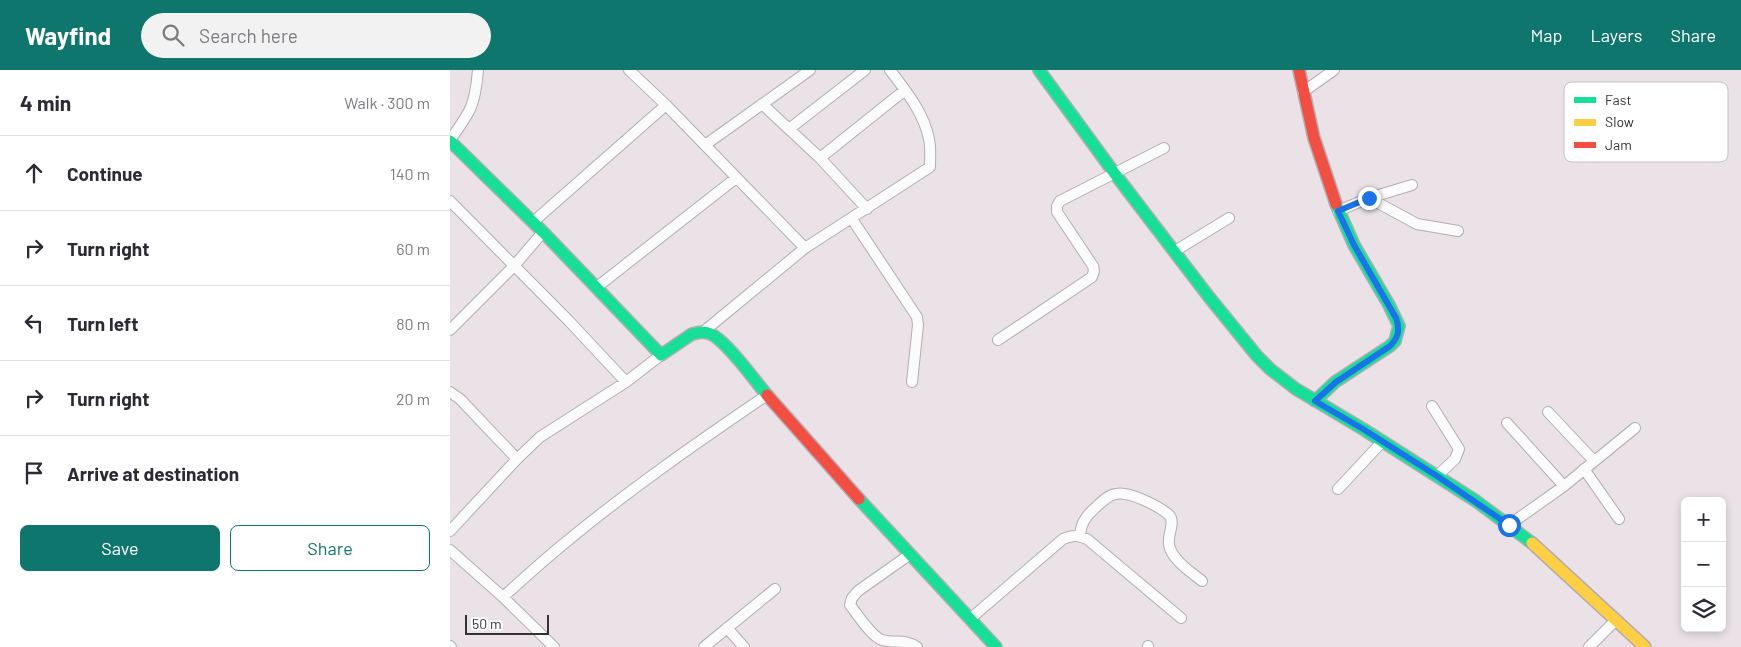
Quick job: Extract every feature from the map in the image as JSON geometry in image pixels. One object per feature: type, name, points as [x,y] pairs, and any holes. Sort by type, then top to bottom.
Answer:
[{"type":"street","points":[[478,70],[476,96],[470,113],[450,140],[543,232],[661,356]]},
{"type":"street","points":[[629,70],[666,105],[805,248]]},
{"type":"street","points":[[705,145],[810,70]]},
{"type":"street","points":[[789,129],[865,70]]},
{"type":"street","points":[[450,531],[517,459],[553,428],[626,382],[690,335],[703,332],[805,248],[930,167],[929,139],[925,123],[890,70]]},
{"type":"street","points":[[1039,70],[1115,174],[1257,356],[1284,380],[1315,401],[1437,476],[1532,542],[1645,647]]},
{"type":"street","points":[[1299,70],[1313,137],[1338,211],[1354,245],[1399,326],[1395,341],[1390,346],[1336,382],[1315,401]]},
{"type":"street","points":[[1303,92],[1334,70]]},
{"type":"street","points":[[820,158],[905,90]]},
{"type":"street","points":[[762,104],[820,158],[867,209]]},
{"type":"street","points":[[533,222],[666,105]]},
{"type":"street","points":[[998,340],[1092,277],[1093,266],[1057,212],[1057,206],[1060,201],[1164,148]]},
{"type":"street","points":[[596,287],[736,178]]},
{"type":"street","points":[[1338,211],[1369,198],[1412,186]]},
{"type":"street","points":[[1369,198],[1417,224],[1458,231]]},
{"type":"street","points":[[450,200],[626,382]]},
{"type":"street","points":[[1174,251],[1229,218]]},
{"type":"street","points":[[852,219],[917,317],[918,325],[912,382]]},
{"type":"street","points":[[450,330],[514,266],[543,232]]},
{"type":"street","points":[[703,332],[714,335],[721,341],[766,395],[909,554],[996,647]]},
{"type":"street","points":[[450,392],[517,459]]},
{"type":"street","points":[[503,597],[611,506],[682,452],[766,395]]},
{"type":"street","points":[[1432,406],[1459,449],[1455,459],[1437,476]]},
{"type":"street","points":[[1548,412],[1594,461]]},
{"type":"street","points":[[1507,423],[1564,486]]},
{"type":"street","points":[[1509,525],[1564,486],[1635,428]]},
{"type":"street","points":[[1338,489],[1382,442]]},
{"type":"street","points":[[1584,469],[1619,519]]},
{"type":"street","points":[[1080,535],[1085,518],[1109,496],[1117,493],[1128,494],[1141,499],[1171,518],[1172,522],[1168,539],[1170,548],[1180,562],[1202,581]]},
{"type":"street","points":[[970,619],[1063,540],[1080,535],[1181,618]]},
{"type":"street","points":[[450,550],[503,597],[554,647]]},
{"type":"street","points":[[909,554],[858,591],[852,598],[850,605],[875,636],[882,640],[906,641],[917,647]]},
{"type":"street","points":[[704,647],[775,589]]},
{"type":"street","points":[[1590,647],[1616,620]]},
{"type":"street","points":[[727,628],[744,647]]},
{"type":"traffic: fast","points":[[1039,70],[1115,174],[1209,297],[1257,356],[1270,369],[1296,389],[1476,501],[1532,543]]},
{"type":"traffic: fast","points":[[450,141],[543,232],[661,355],[692,334],[708,333],[715,336],[731,351],[767,395]]},
{"type":"traffic: fast","points":[[1315,401],[1335,382],[1390,346],[1395,341],[1399,326],[1354,245],[1336,204]]},
{"type":"traffic: fast","points":[[859,499],[996,647]]},
{"type":"traffic: slow","points":[[1532,543],[1645,647]]},
{"type":"traffic: jam","points":[[1299,70],[1314,138],[1336,204]]},
{"type":"traffic: jam","points":[[767,395],[859,499]]},
{"type":"route","points":[[1369,198],[1338,211],[1354,245],[1396,318],[1399,326],[1398,334],[1390,346],[1336,382],[1315,401],[1437,476],[1509,525]]}]
